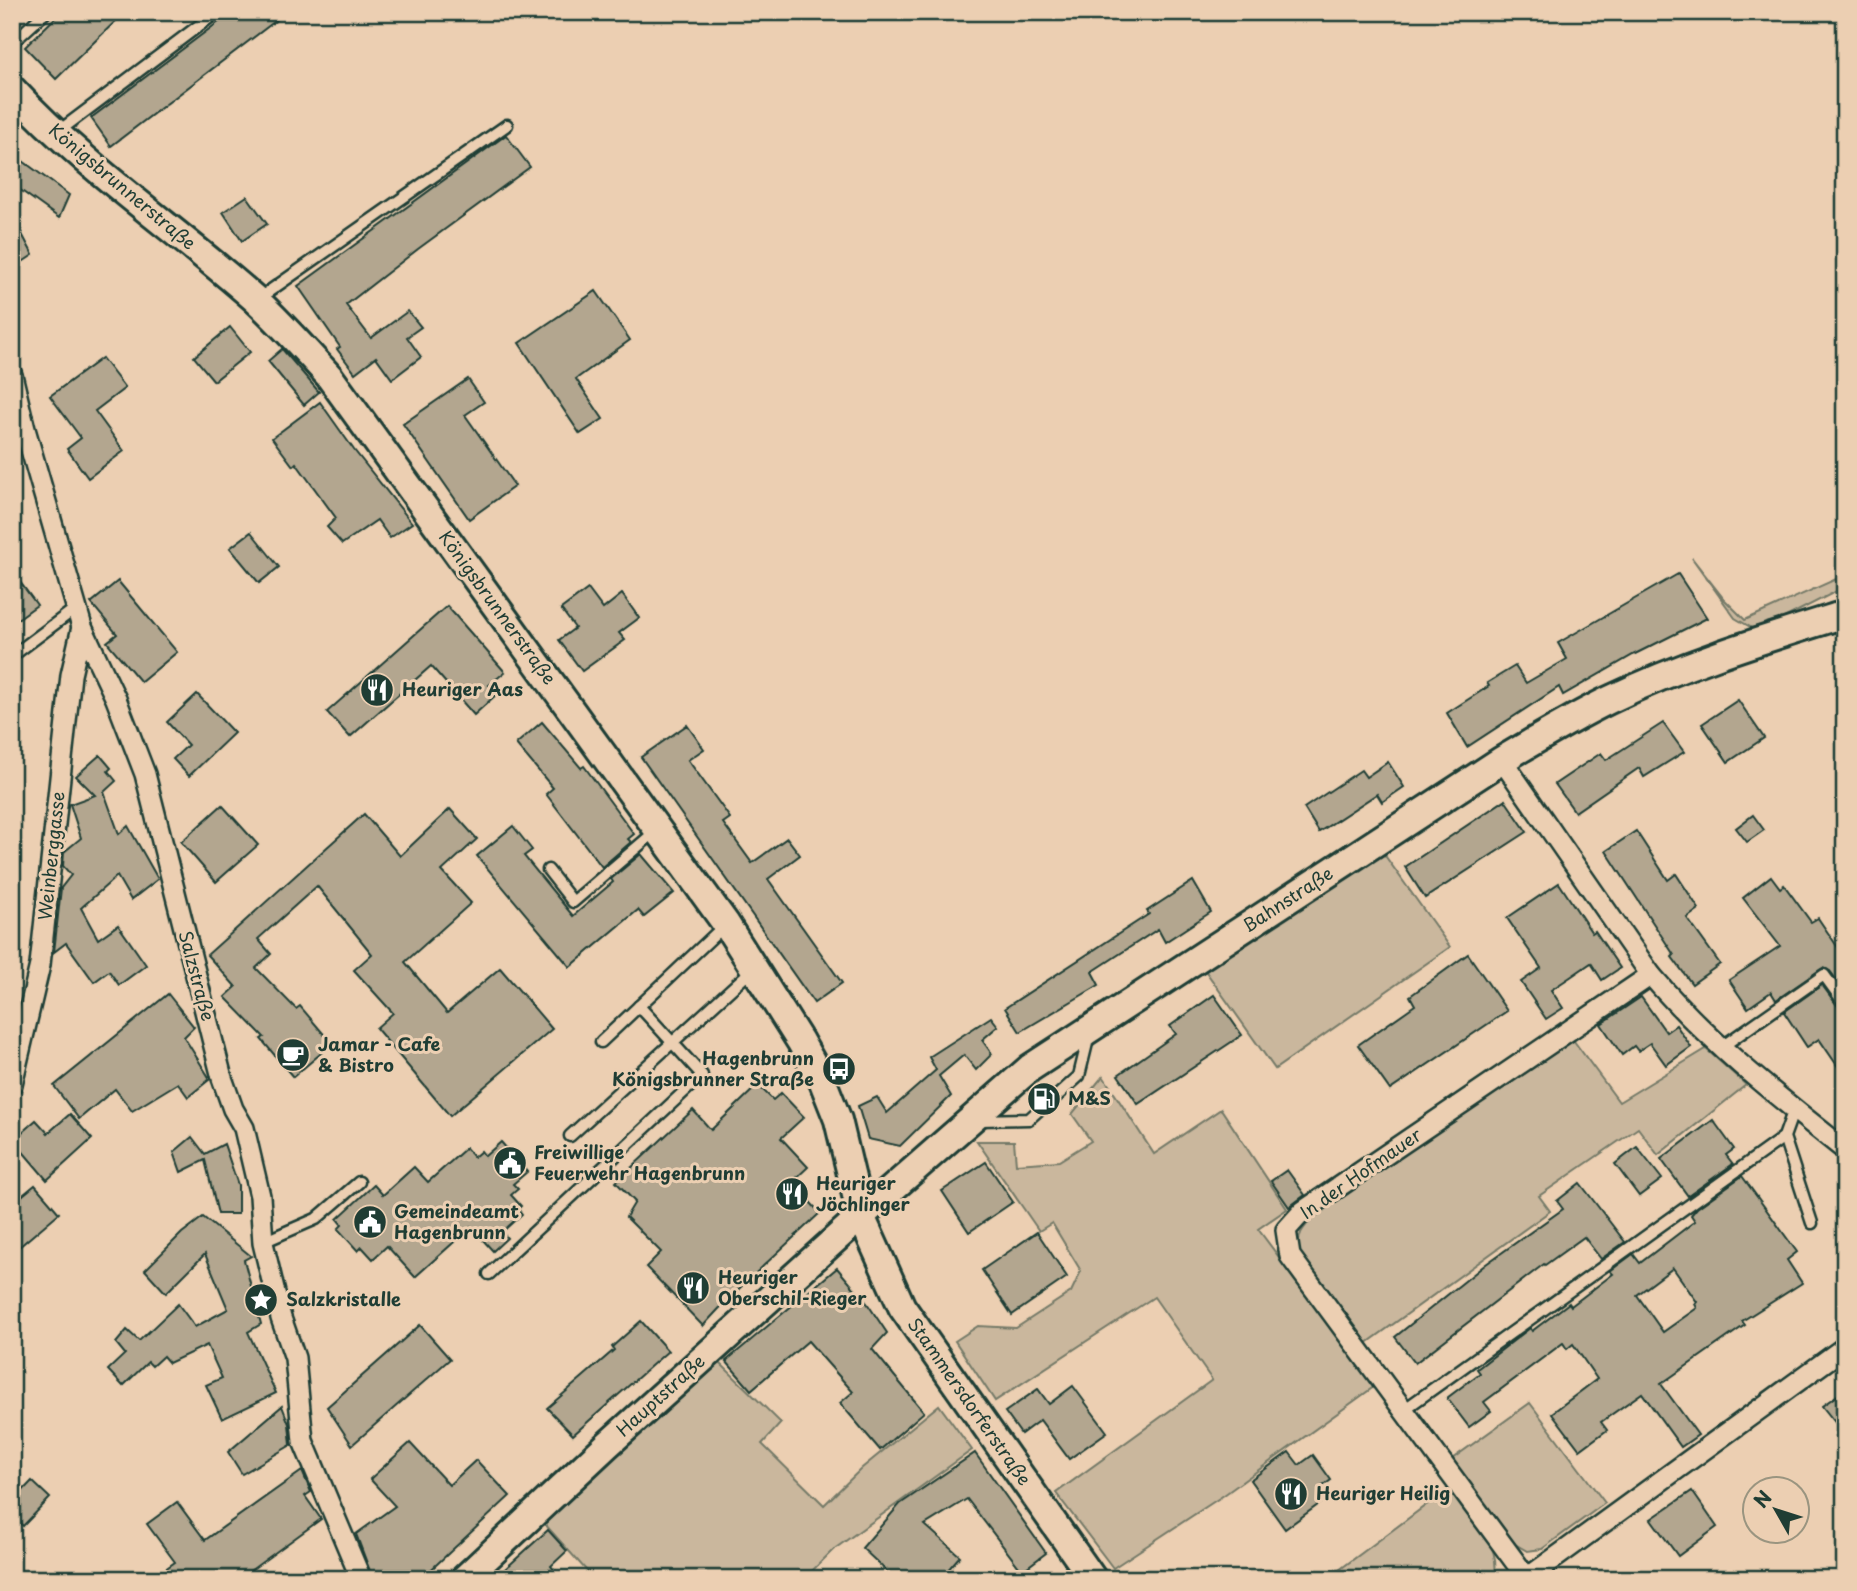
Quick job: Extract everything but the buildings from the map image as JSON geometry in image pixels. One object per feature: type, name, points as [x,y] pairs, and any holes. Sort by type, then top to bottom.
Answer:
[{"type":"street","name":"Königsbrunnerstraße","points":[[16,100],[118,188],[256,300],[329,376],[726,924],[754,968],[800,1041],[822,1082],[838,1120],[861,1216]]},
{"type":"street","name":"Salzstraße","points":[[12,375],[79,618],[116,699],[145,774],[222,1079],[233,1109],[244,1128],[260,1196],[262,1243],[281,1318],[295,1358],[303,1441],[361,1579]]},
{"type":"street","name":"Bahnstraße","points":[[1752,643],[1845,595]]},
{"type":"street","name":"Bahnstraße","points":[[861,1216],[1030,1068],[1502,760],[1610,700],[1696,663],[1845,614]]},
{"type":"street","name":"Weinberggasse","points":[[12,1084],[40,965],[79,618]]},
{"type":"street","points":[[1502,760],[1651,975],[1679,1008],[1845,1150]]},
{"type":"street","name":"In der Hofmauer","points":[[1651,975],[1303,1211],[1286,1230],[1290,1256],[1527,1578],[1845,1347]]},
{"type":"street","name":"Hauptstraße","points":[[464,1579],[606,1446],[861,1216]]},
{"type":"street","name":"Stammersdorferstraße","points":[[861,1216],[902,1307],[1093,1579]]},
{"type":"lane","points":[[12,43],[46,12]]},
{"type":"lane","points":[[56,133],[217,12]]},
{"type":"lane","points":[[256,300],[507,125]]},
{"type":"lane","points":[[12,656],[79,618]]},
{"type":"lane","points":[[548,870],[573,902],[658,830]]},
{"type":"lane","points":[[601,1042],[726,924]]},
{"type":"lane","points":[[570,1136],[754,968]]},
{"type":"lane","points":[[1723,1046],[1824,975],[1845,1004]]},
{"type":"lane","points":[[489,1274],[702,1075],[639,1006]]},
{"type":"lane","points":[[1056,1096],[1079,1076],[1090,1029]]},
{"type":"lane","points":[[1405,1409],[1784,1137],[1794,1109]]},
{"type":"lane","points":[[971,1120],[1029,1119],[1039,1110]]},
{"type":"lane","points":[[1784,1137],[1812,1223]]},
{"type":"lane","points":[[262,1243],[316,1219],[359,1182]]},
{"type":"shaded area","points":[[1692,558],[1724,599],[1745,620],[1845,575],[1845,587],[1784,618],[1752,628],[1735,618]]},
{"type":"shaded area","points":[[1381,850],[1450,947],[1275,1069],[1202,966]]},
{"type":"shaded area","points":[[1571,1037],[1619,1102],[1706,1049],[1746,1085],[1658,1155],[1638,1128],[1539,1196],[1550,1211],[1367,1343],[1299,1251],[1303,1229],[1313,1218]]},
{"type":"shaded area","points":[[1103,1076],[1154,1154],[1221,1109],[1287,1209],[1258,1229],[1375,1386],[1224,1495],[1113,1568],[1056,1493],[1212,1380],[1154,1297],[995,1401],[955,1341],[978,1326],[1016,1328],[1071,1292],[1081,1271],[1052,1223],[1039,1231],[977,1141],[1014,1141],[1016,1164],[1059,1161],[1091,1141],[1072,1114]]},
{"type":"shaded area","points":[[719,1362],[781,1423],[762,1444],[824,1505],[862,1468],[939,1405],[972,1450],[833,1550],[804,1579],[594,1579],[543,1522]]},
{"type":"shaded area","points":[[1530,1403],[1605,1503],[1542,1549],[1527,1551],[1515,1544],[1452,1459]]},
{"type":"shaded area","points":[[1449,1488],[1489,1541],[1496,1566],[1494,1579],[1327,1579]]},
{"type":"place","name":"Heuriger Aas","points":[[377,690]]},
{"type":"place","name":"Jamar - Cafe & Bistro","points":[[293,1055]]},
{"type":"place","name":"Hagenbrunn Königsbrunner Straße","points":[[839,1069]]},
{"type":"place","name":"M&S","points":[[1044,1099]]},
{"type":"place","name":"Freiwillige Feuerwehr Hagenbrunn","points":[[510,1163]]},
{"type":"place","name":"Heuriger Jöchlinger","points":[[792,1194]]},
{"type":"place","name":"Gemeindeamt Hagenbrunn","points":[[370,1222]]},
{"type":"place","name":"Heuriger Oberschil-Rieger","points":[[693,1288]]},
{"type":"place","name":"Salzkristalle","points":[[261,1300]]},
{"type":"place","name":"Heuriger Heilig","points":[[1291,1494]]}]
